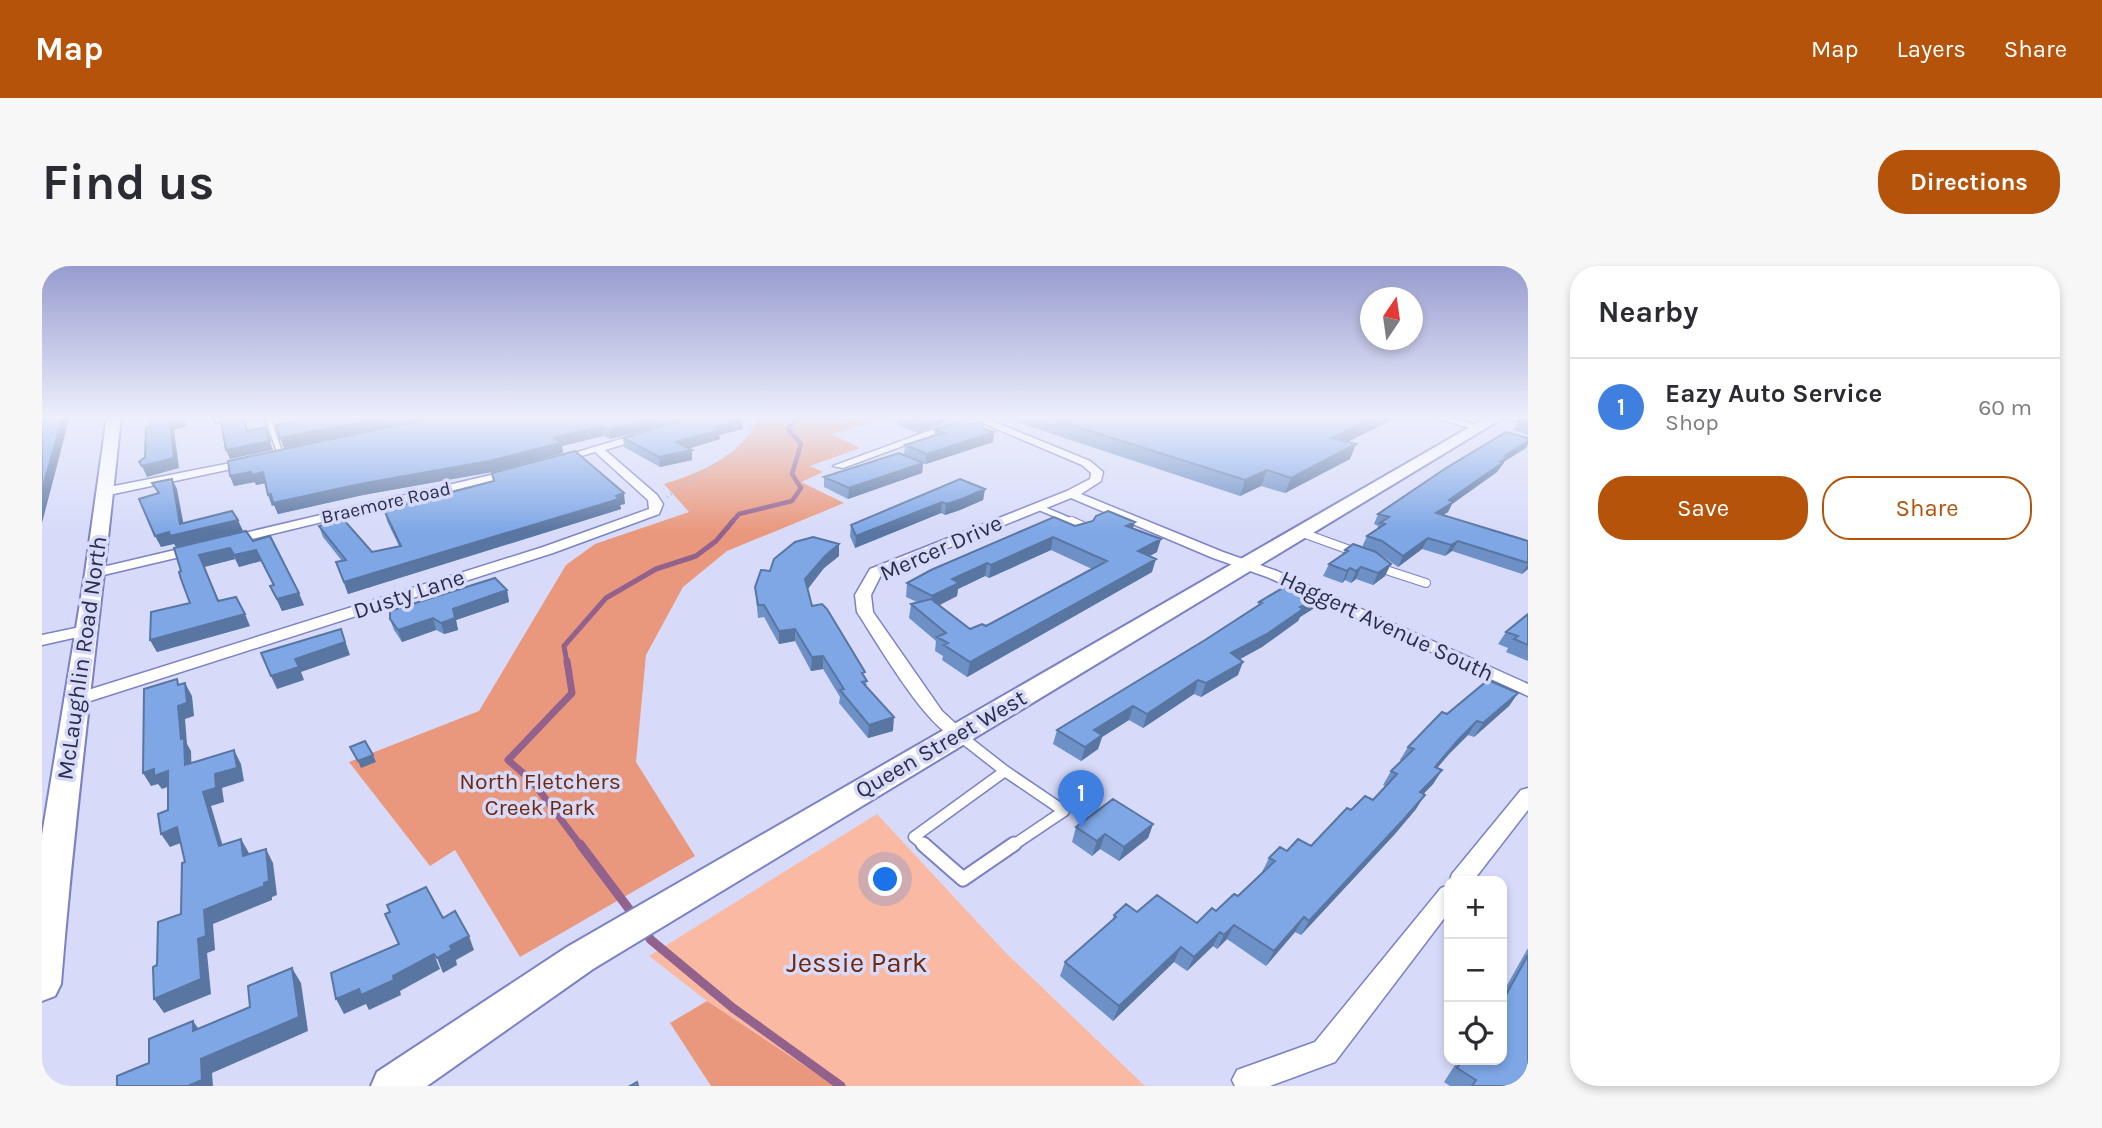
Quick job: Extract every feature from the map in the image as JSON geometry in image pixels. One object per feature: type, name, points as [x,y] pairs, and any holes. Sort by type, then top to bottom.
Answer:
[{"type":"main road","name":"McLaughlin Road North","points":[[42,984],[58,831],[85,631],[96,573],[109,454]]},
{"type":"main road","name":"Queen Street West","points":[[392,1086],[608,941],[1434,454]]},
{"type":"street","points":[[104,492],[289,454]]},
{"type":"street","name":"Braemore Road","points":[[96,573],[576,454]]},
{"type":"street","points":[[604,454],[657,504]]},
{"type":"street","points":[[839,466],[872,454]]},
{"type":"street","name":"Mercer Drive","points":[[958,734],[935,715],[865,611],[863,595],[875,572],[1071,494],[1095,481],[1097,472],[1086,463],[1065,454]]},
{"type":"street","name":"Haggert Avenue South","points":[[1071,494],[1272,574],[1528,691]]},
{"type":"street","name":"Dusty Lane","points":[[75,700],[548,550],[655,511],[657,504]]},
{"type":"street","points":[[42,640],[85,631]]},
{"type":"street","points":[[1464,876],[1528,795]]},
{"type":"street","points":[[1247,1080],[1325,1052],[1444,901]]},
{"type":"lane","points":[[1038,507],[1087,528]]},
{"type":"lane","points":[[1300,532],[1363,554]]},
{"type":"lane","points":[[1374,558],[1389,571],[1426,583]]},
{"type":"lane","points":[[958,734],[1005,771],[1064,811],[963,879],[914,837],[1005,771]]},
{"type":"path","points":[[657,504],[695,475],[729,454]]},
{"type":"green space","name":"North Fletchers Creek Park","points":[[728,454],[843,454],[810,466],[823,472],[801,482],[844,503],[727,551],[683,587],[646,655],[636,762],[695,856],[520,957],[455,850],[430,866],[349,762],[479,711],[566,565],[595,544],[689,512],[664,484]]},
{"type":"green space","name":"Jessie Park","points":[[877,814],[1004,951],[1145,1086],[835,1086],[707,1001],[649,956]]},
{"type":"green space","points":[[707,1001],[835,1086],[711,1086],[670,1023]]},
{"type":"building","points":[[42,454],[52,454],[42,490]]},
{"type":"building","points":[[145,454],[174,454],[174,458],[142,466],[139,462]]},
{"type":"building","points":[[260,454],[516,454],[273,503],[271,494],[268,495],[263,472],[230,476],[228,461]]},
{"type":"building","points":[[563,454],[579,454],[624,493],[616,496],[619,499],[344,582],[336,562],[346,560],[319,526],[344,520],[372,552],[401,546],[384,510],[494,481],[492,473]]},
{"type":"building","points":[[895,454],[923,463],[849,488],[824,477]]},
{"type":"building","points":[[1164,454],[1336,454],[1291,478],[1267,470],[1245,480]]},
{"type":"building","points":[[1469,454],[1508,454],[1505,456],[1508,457],[1500,462],[1502,463],[1449,500],[1453,502],[1436,513],[1528,541],[1528,563],[1458,541],[1451,545],[1428,538],[1403,556],[1382,541],[1367,536],[1385,524],[1380,523],[1389,517],[1378,514]]},
{"type":"building","points":[[172,479],[180,524],[232,511],[238,520],[170,536],[169,532],[155,536],[139,499],[159,493],[152,483]]},
{"type":"building","points":[[960,479],[985,489],[946,504],[942,502],[856,536],[851,525]]},
{"type":"building","points":[[1108,511],[1135,522],[1126,526],[1161,539],[1138,551],[1156,559],[970,662],[944,645],[948,643],[937,637],[946,633],[911,604],[931,599],[970,629],[982,624],[986,626],[1107,561],[1053,537],[952,579],[959,583],[932,596],[907,583],[1054,517],[1075,526],[1093,521],[1096,516]]},
{"type":"building","points":[[246,531],[253,541],[270,536],[299,593],[277,599],[270,586],[274,585],[256,550],[234,555],[230,548],[199,555],[218,601],[236,597],[245,614],[150,640],[151,612],[190,603],[174,548]]},
{"type":"building","points":[[813,537],[839,544],[805,579],[812,606],[822,604],[827,609],[865,672],[862,673],[867,681],[862,682],[894,717],[869,725],[840,690],[844,689],[823,656],[812,657],[795,629],[779,631],[764,605],[758,605],[755,587],[761,570],[770,571],[774,559],[795,542]]},
{"type":"building","points":[[1353,544],[1376,552],[1391,564],[1378,573],[1361,567],[1356,571],[1350,568],[1347,571],[1329,564],[1348,551],[1345,550]]},
{"type":"building","points":[[495,578],[507,590],[453,609],[455,618],[441,623],[433,618],[398,630],[390,619],[390,611]]},
{"type":"building","points":[[1291,583],[1321,595],[1300,607],[1303,609],[1267,634],[1231,653],[1243,662],[1206,683],[1198,680],[1147,714],[1133,706],[1094,730],[1102,735],[1085,747],[1057,730],[1205,640]]},
{"type":"building","points":[[1528,614],[1528,645],[1514,639],[1518,636],[1506,632]]},
{"type":"building","points":[[341,629],[345,642],[295,659],[299,667],[271,676],[261,653]]},
{"type":"building","points":[[177,679],[178,685],[185,683],[187,703],[178,706],[181,739],[184,738],[185,765],[234,750],[237,768],[215,774],[216,788],[203,792],[219,846],[241,839],[243,856],[266,849],[269,881],[264,883],[264,886],[204,910],[206,936],[198,939],[201,979],[154,999],[153,967],[157,965],[158,922],[181,914],[182,863],[185,862],[177,827],[161,834],[158,814],[168,810],[168,771],[154,776],[154,769],[143,773],[144,689]]},
{"type":"building","points":[[1488,680],[1518,693],[1483,723],[1477,721],[1458,740],[1435,767],[1442,770],[1420,792],[1425,795],[1309,921],[1304,917],[1274,951],[1234,925],[1224,935],[1220,932],[1194,957],[1181,947],[1119,1006],[1065,962],[1116,917],[1114,915],[1126,904],[1137,912],[1157,895],[1197,923],[1212,908],[1216,911],[1234,894],[1238,896],[1275,861],[1269,858],[1280,847],[1287,851],[1298,839],[1311,846],[1347,808],[1351,810],[1365,796],[1373,800],[1397,774],[1391,771],[1414,749],[1408,747],[1442,712],[1447,714]]},
{"type":"building","points":[[365,741],[373,755],[358,761],[350,747]]},
{"type":"building","points":[[1113,799],[1153,824],[1124,847],[1105,834],[1097,841],[1076,827]]},
{"type":"building","points":[[426,887],[443,918],[455,911],[469,936],[450,946],[452,950],[437,958],[434,954],[393,976],[394,980],[361,995],[359,989],[336,999],[331,973],[399,944],[385,914],[390,912],[387,905]]},
{"type":"building","points":[[1528,955],[1528,1086],[1472,1086],[1476,1080],[1457,1068],[1459,1065],[1507,1065],[1507,993]]},
{"type":"building","points":[[292,968],[299,1017],[201,1059],[202,1080],[188,1086],[117,1086],[117,1076],[149,1063],[149,1039],[193,1021],[193,1031],[250,1007],[248,986]]},
{"type":"waterway","points":[[731,523],[739,514],[792,501],[801,488],[792,474],[798,454]]},
{"type":"waterway","points":[[567,663],[564,646],[606,598],[656,569],[696,556],[716,541],[733,521]]},
{"type":"waterway","points":[[567,661],[572,693],[508,760],[532,781],[581,846]]},
{"type":"waterway","points":[[580,844],[635,917]]},
{"type":"waterway","points":[[643,929],[651,940],[733,1008],[841,1086]]},
{"type":"place","name":"Eazy Auto Service","points":[[1081,828]]}]
